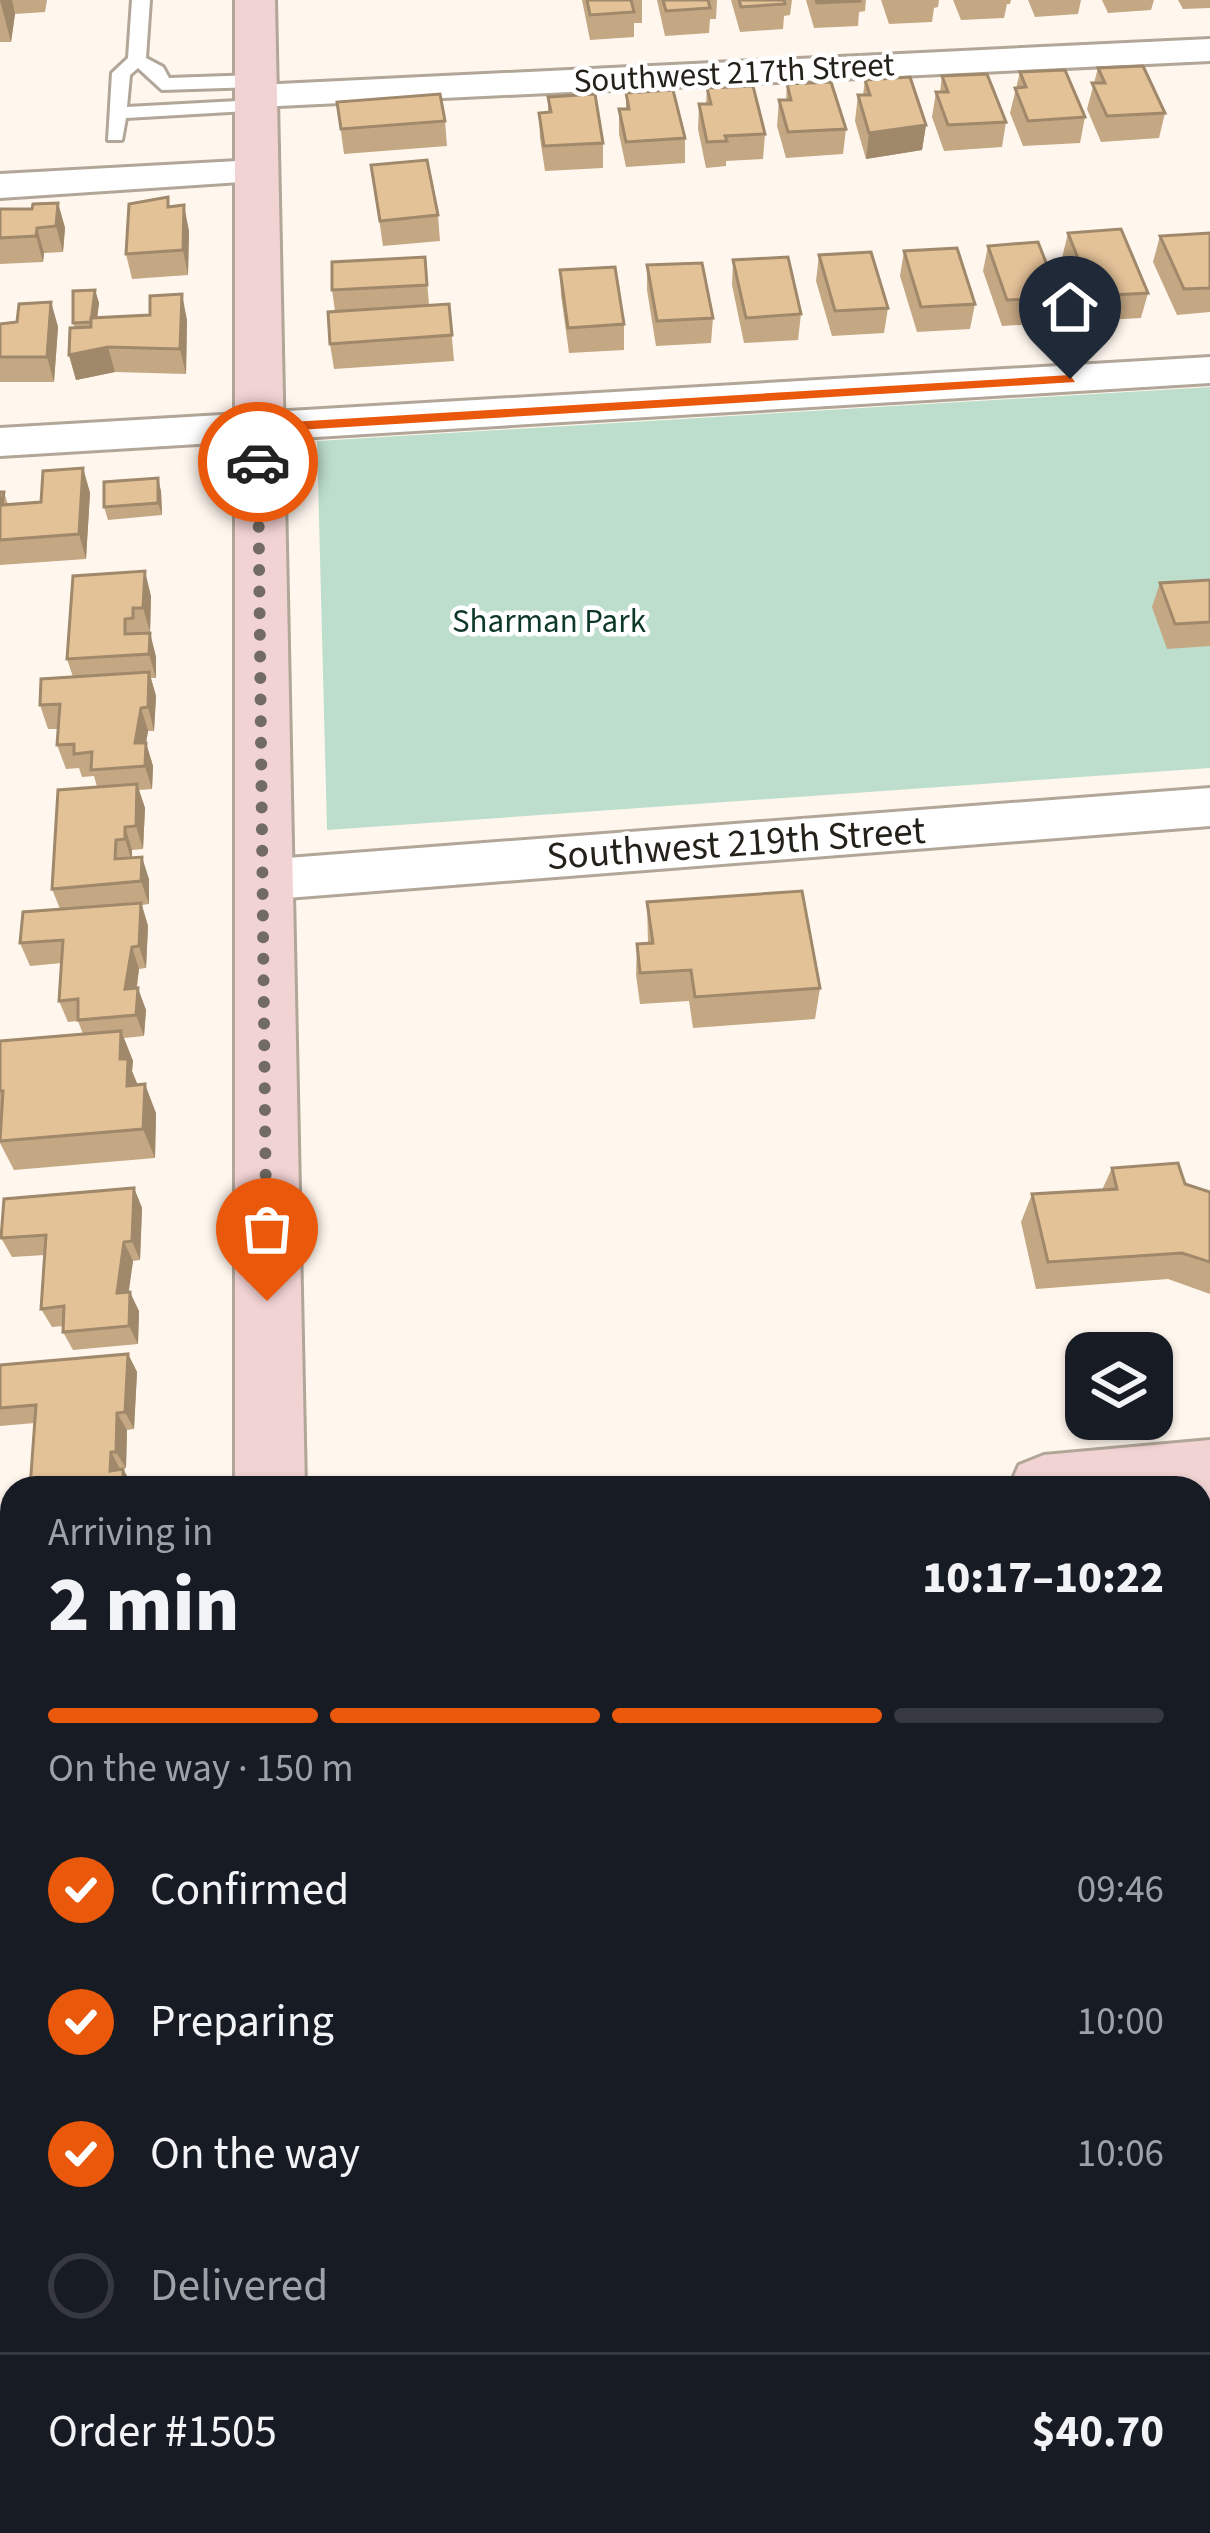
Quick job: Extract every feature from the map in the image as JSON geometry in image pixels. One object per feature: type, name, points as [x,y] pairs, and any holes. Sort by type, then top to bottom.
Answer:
[{"type":"street","points":[[255,0],[270,1476]]},
{"type":"street","name":"Southwest 217th Street","points":[[258,94],[1210,50]]},
{"type":"street","points":[[0,186],[258,172]]},
{"type":"street","points":[[0,442],[1210,370]]},
{"type":"street","name":"Southwest 219th Street","points":[[261,880],[1210,807]]},
{"type":"street","points":[[1168,1476],[1210,1472]]},
{"type":"lane","points":[[115,136],[121,73],[137,60],[141,0]]},
{"type":"lane","points":[[137,60],[156,71],[162,84],[258,94]]},
{"type":"lane","points":[[117,113],[258,94]]},
{"type":"green space","name":"Sharman Park","points":[[1210,387],[1210,768],[327,830],[317,441]]},
{"type":"building","points":[[587,0],[631,0],[634,12],[590,15]]},
{"type":"building","points":[[663,0],[708,0],[710,8],[666,11]]},
{"type":"building","points":[[739,0],[784,0],[785,4],[741,7]]},
{"type":"building","points":[[1143,66],[1165,113],[1107,116],[1092,83],[1105,83],[1098,68]]},
{"type":"building","points":[[1065,70],[1085,117],[1028,121],[1015,88],[1026,87],[1020,72]]},
{"type":"building","points":[[987,74],[1006,122],[948,125],[936,92],[948,92],[942,76]]},
{"type":"building","points":[[910,77],[926,125],[869,133],[858,95],[870,95],[865,80]]},
{"type":"building","points":[[831,82],[846,129],[788,132],[779,100],[791,100],[787,84]]},
{"type":"building","points":[[753,86],[765,134],[707,142],[699,104],[711,104],[707,88]]},
{"type":"building","points":[[673,90],[685,138],[626,142],[619,109],[629,109],[626,93]]},
{"type":"building","points":[[440,94],[445,121],[341,129],[337,102]]},
{"type":"building","points":[[595,94],[603,143],[544,146],[539,113],[551,112],[548,97]]},
{"type":"building","points":[[427,160],[438,215],[380,221],[371,165]]},
{"type":"building","points":[[168,197],[168,207],[184,205],[183,250],[126,254],[129,204]]},
{"type":"building","points":[[58,203],[56,226],[37,228],[36,236],[0,238],[0,209]]},
{"type":"building","points":[[1121,229],[1148,293],[1093,296],[1068,233]]},
{"type":"building","points":[[1210,233],[1210,288],[1184,289],[1160,236]]},
{"type":"building","points":[[1038,242],[1060,298],[1007,300],[988,246]]},
{"type":"building","points":[[957,248],[975,304],[921,307],[904,251]]},
{"type":"building","points":[[871,252],[888,308],[835,311],[819,255]]},
{"type":"building","points":[[425,257],[427,285],[332,290],[332,262]]},
{"type":"building","points":[[788,257],[801,314],[746,318],[733,260]]},
{"type":"building","points":[[702,263],[713,318],[657,321],[647,265]]},
{"type":"building","points":[[615,267],[624,324],[568,328],[560,270]]},
{"type":"building","points":[[95,290],[91,322],[73,323],[73,291]]},
{"type":"building","points":[[182,294],[180,349],[108,347],[69,355],[70,328],[91,327],[91,318],[150,315],[150,296]]},
{"type":"building","points":[[51,302],[47,357],[0,357],[0,324],[17,322],[19,304]]},
{"type":"building","points":[[449,304],[452,335],[330,344],[328,312]]},
{"type":"building","points":[[83,468],[79,534],[0,540],[0,492],[4,492],[2,505],[41,502],[43,471]]},
{"type":"building","points":[[158,478],[158,503],[104,507],[104,482]]},
{"type":"building","points":[[145,571],[143,608],[133,608],[133,618],[125,619],[125,634],[150,633],[149,654],[67,659],[73,576]]},
{"type":"building","points":[[1210,580],[1210,622],[1175,624],[1160,583]]},
{"type":"building","points":[[149,672],[148,707],[141,708],[135,743],[146,743],[145,766],[91,770],[92,752],[74,754],[74,744],[57,745],[60,704],[40,705],[41,679]]},
{"type":"building","points":[[137,784],[136,826],[125,827],[125,839],[116,840],[115,859],[142,857],[141,881],[52,889],[58,790]]},
{"type":"building","points":[[802,891],[820,988],[695,997],[691,970],[640,973],[637,944],[653,943],[647,902]]},
{"type":"building","points":[[141,903],[139,946],[132,947],[125,989],[138,988],[136,1015],[78,1020],[78,999],[59,1001],[63,940],[20,943],[23,912]]},
{"type":"building","points":[[121,1031],[120,1059],[128,1059],[127,1086],[145,1084],[143,1129],[0,1141],[0,1041]]},
{"type":"building","points":[[1178,1163],[1185,1184],[1210,1192],[1210,1262],[1182,1253],[1048,1262],[1032,1194],[1117,1189],[1112,1168]]},
{"type":"building","points":[[134,1188],[132,1241],[124,1242],[117,1293],[130,1292],[129,1326],[63,1332],[64,1306],[41,1309],[46,1235],[1,1238],[4,1199]]},
{"type":"building","points":[[128,1354],[125,1412],[117,1413],[116,1452],[111,1452],[110,1471],[123,1469],[123,1476],[31,1476],[36,1405],[0,1408],[0,1365]]},
{"type":"way so far","points":[[258,462],[267,1301]]},
{"type":"route","points":[[258,462],[258,428],[1070,379]]}]
